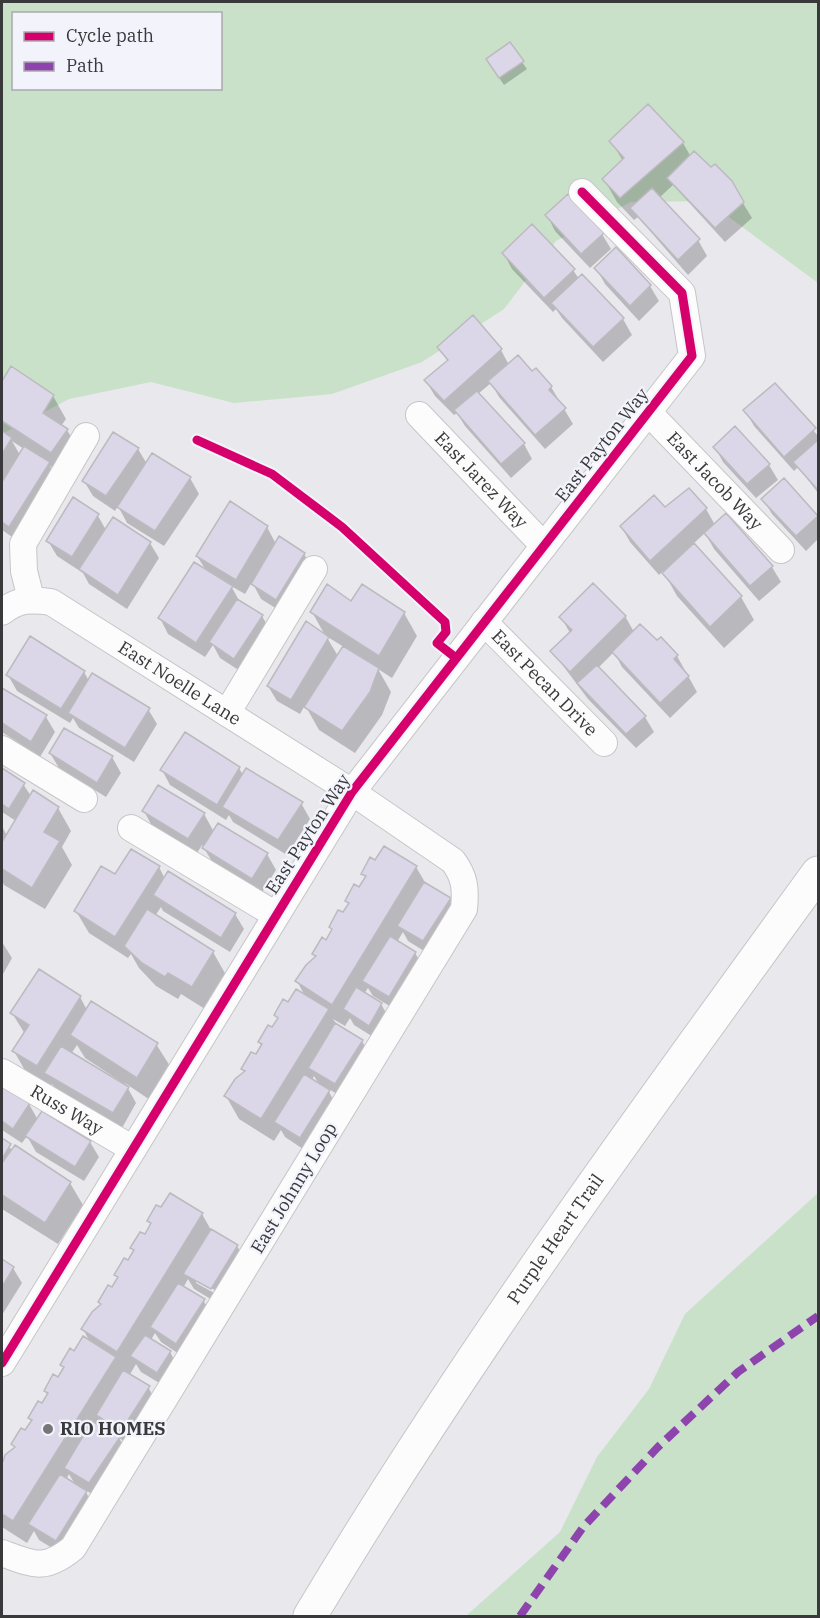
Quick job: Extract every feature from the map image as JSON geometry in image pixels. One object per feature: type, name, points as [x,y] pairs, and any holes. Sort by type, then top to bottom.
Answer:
[{"type":"highway","name":"Purple Heart Trail","points":[[310,1617],[503,1312],[626,1136],[819,873]]},
{"type":"street","name":"East Payton Way","points":[[2,1363],[352,792],[692,356],[682,294],[582,192]]},
{"type":"street","name":"East Jacob Way","points":[[648,412],[781,550]]},
{"type":"street","name":"East Jarez Way","points":[[419,415],[544,546]]},
{"type":"street","points":[[2,612],[14,602],[31,599],[24,571],[23,544],[86,436]]},
{"type":"street","points":[[227,713],[314,569]]},
{"type":"street","name":"East Noelle Lane","points":[[31,599],[51,602],[352,792]]},
{"type":"street","name":"East Pecan Drive","points":[[484,622],[604,743]]},
{"type":"street","points":[[2,749],[84,799]]},
{"type":"street","name":"East Johnny Loop","points":[[2,1554],[33,1565],[49,1564],[74,1548],[464,909],[466,891],[464,875],[453,861],[352,792]]},
{"type":"street","points":[[131,828],[276,915]]},
{"type":"street","name":"Russ Way","points":[[2,1072],[133,1149]]},
{"type":"green space","points":[[2,2],[818,2],[818,283],[707,201],[631,202],[556,241],[504,309],[422,362],[332,394],[234,403],[151,382],[69,399],[2,434]]},
{"type":"green space","points":[[818,1193],[818,1616],[466,1616],[560,1532],[597,1457],[649,1389],[685,1314]]},
{"type":"building","points":[[510,42],[524,61],[499,78],[486,59]]},
{"type":"building","points":[[648,104],[684,142],[620,198],[602,179],[624,158],[609,141]]},
{"type":"building","points":[[694,151],[711,167],[715,164],[732,181],[744,202],[715,228],[667,178]]},
{"type":"building","points":[[652,188],[700,239],[678,260],[630,208]]},
{"type":"building","points":[[568,194],[604,233],[581,254],[545,215]]},
{"type":"building","points":[[532,224],[575,269],[544,298],[502,253]]},
{"type":"building","points":[[616,247],[651,285],[630,306],[594,268]]},
{"type":"building","points":[[582,274],[624,318],[593,347],[551,303]]},
{"type":"building","points":[[473,315],[502,349],[444,401],[424,380],[448,360],[437,347]]},
{"type":"building","points":[[518,355],[532,371],[536,368],[552,386],[549,390],[566,408],[535,435],[488,381]]},
{"type":"building","points":[[11,366],[54,395],[43,413],[68,429],[51,453],[2,421],[2,381]]},
{"type":"building","points":[[775,383],[816,428],[784,457],[743,410]]},
{"type":"building","points":[[477,391],[525,443],[501,464],[454,410]]},
{"type":"building","points":[[735,426],[770,464],[747,484],[713,447]]},
{"type":"building","points":[[2,431],[12,438],[2,454]]},
{"type":"building","points":[[113,432],[139,448],[106,496],[82,481]]},
{"type":"building","points":[[818,440],[818,490],[793,462]]},
{"type":"building","points":[[24,446],[50,462],[9,527],[2,522],[2,482]]},
{"type":"building","points":[[152,453],[191,477],[155,531],[117,507]]},
{"type":"building","points":[[784,478],[818,516],[796,536],[761,499]]},
{"type":"building","points":[[689,488],[707,508],[650,561],[620,526],[654,495],[665,507]]},
{"type":"building","points":[[73,497],[99,514],[72,557],[46,541]]},
{"type":"building","points":[[230,501],[268,526],[236,580],[196,556]]},
{"type":"building","points":[[726,513],[773,566],[750,586],[704,533]]},
{"type":"building","points":[[113,517],[151,542],[118,595],[79,569]]},
{"type":"building","points":[[279,536],[305,553],[276,600],[251,584]]},
{"type":"building","points":[[694,543],[742,596],[710,627],[662,573]]},
{"type":"building","points":[[194,562],[233,586],[196,643],[158,618]]},
{"type":"building","points":[[593,583],[626,616],[570,672],[550,651],[572,630],[559,617]]},
{"type":"building","points":[[327,584],[351,601],[362,584],[405,612],[379,656],[310,612]]},
{"type":"building","points":[[237,599],[263,615],[234,659],[209,642]]},
{"type":"building","points":[[306,621],[329,637],[291,700],[267,686]]},
{"type":"building","points":[[640,624],[657,640],[661,637],[678,655],[674,659],[689,676],[660,703],[612,652]]},
{"type":"building","points":[[30,636],[85,671],[61,709],[6,675]]},
{"type":"building","points":[[343,646],[379,668],[370,692],[342,731],[304,707]]},
{"type":"building","points":[[597,665],[646,716],[626,734],[577,683]]},
{"type":"building","points":[[92,673],[150,708],[125,748],[68,713]]},
{"type":"building","points":[[2,688],[47,715],[31,742],[2,723]]},
{"type":"building","points":[[64,728],[113,756],[97,783],[49,753]]},
{"type":"building","points":[[185,732],[240,767],[217,805],[160,770]]},
{"type":"building","points":[[2,768],[25,783],[9,809],[2,804]]},
{"type":"building","points":[[246,768],[303,802],[278,840],[222,807]]},
{"type":"building","points":[[158,785],[205,813],[188,839],[142,811]]},
{"type":"building","points":[[33,790],[59,807],[44,832],[60,841],[32,888],[2,869],[2,842]]},
{"type":"building","points":[[218,823],[268,853],[252,879],[202,848]]},
{"type":"building","points":[[384,846],[417,866],[332,1005],[295,981],[306,965],[316,956],[312,954],[322,937],[326,940],[332,929],[329,927],[338,910],[343,912],[349,903],[345,901],[354,884],[359,887],[366,876],[361,874],[370,857],[375,860]]},
{"type":"building","points":[[131,849],[160,866],[115,937],[74,911],[101,866],[115,874]]},
{"type":"building","points":[[168,871],[236,913],[221,938],[153,895]]},
{"type":"building","points":[[424,882],[451,898],[423,941],[397,926]]},
{"type":"building","points":[[147,909],[214,951],[192,987],[168,973],[165,977],[142,963],[124,946]]},
{"type":"building","points":[[390,936],[416,952],[389,997],[362,981]]},
{"type":"building","points":[[39,969],[81,996],[37,1066],[12,1051],[29,1025],[10,1013]]},
{"type":"building","points":[[356,987],[382,1003],[369,1026],[343,1009]]},
{"type":"building","points":[[296,989],[329,1009],[261,1119],[224,1096],[235,1079],[245,1071],[241,1069],[251,1052],[256,1054],[262,1044],[258,1042],[268,1025],[272,1027],[278,1018],[274,1015],[283,999],[288,1002]]},
{"type":"building","points":[[91,1001],[158,1043],[137,1078],[70,1035]]},
{"type":"building","points":[[335,1023],[363,1040],[335,1084],[308,1068]]},
{"type":"building","points":[[61,1046],[129,1087],[113,1113],[44,1073]]},
{"type":"building","points":[[304,1074],[330,1090],[300,1138],[274,1122]]},
{"type":"building","points":[[2,1085],[30,1103],[13,1129],[2,1121]]},
{"type":"building","points":[[42,1111],[91,1141],[75,1167],[25,1136]]},
{"type":"building","points":[[2,1138],[11,1144],[2,1159]]},
{"type":"building","points":[[15,1145],[71,1182],[45,1223],[2,1195],[2,1163]]},
{"type":"building","points":[[170,1193],[203,1213],[117,1352],[81,1329],[92,1312],[101,1304],[98,1302],[108,1285],[112,1287],[118,1277],[114,1275],[124,1258],[128,1260],[134,1250],[130,1248],[140,1232],[145,1234],[151,1223],[147,1221],[156,1205],[161,1207]]},
{"type":"building","points":[[211,1229],[238,1245],[211,1289],[183,1274]]},
{"type":"building","points":[[2,1259],[14,1267],[2,1287]]},
{"type":"building","points":[[178,1283],[205,1299],[176,1344],[150,1327]]},
{"type":"building","name":"RIO HOMES","points":[[145,1335],[171,1351],[157,1373],[130,1356]]},
{"type":"building","name":"RIO HOMES","points":[[83,1336],[116,1357],[13,1521],[2,1514],[2,1464],[5,1455],[15,1447],[11,1444],[21,1428],[25,1430],[32,1420],[28,1418],[38,1401],[42,1403],[48,1393],[44,1391],[53,1374],[58,1377],[64,1367],[60,1365],[70,1348],[74,1351]]},
{"type":"building","name":"RIO HOMES","points":[[123,1370],[150,1386],[121,1431],[96,1415]]},
{"type":"building","name":"RIO HOMES","points":[[92,1421],[120,1437],[89,1483],[64,1468]]},
{"type":"building","name":"RIO HOMES","points":[[60,1474],[87,1491],[56,1541],[28,1524]]},
{"type":"marked path","points":[[520,1616],[584,1526],[658,1447],[738,1372],[818,1316]]},
{"type":"cycle path","points":[[2,1363],[352,792],[692,356],[682,293],[582,192]]},
{"type":"cycle path","points":[[197,440],[272,474],[342,527],[445,622],[446,632],[437,643],[456,658]]},
{"type":"place","name":"RIO HOMES","points":[[48,1429]]}]
